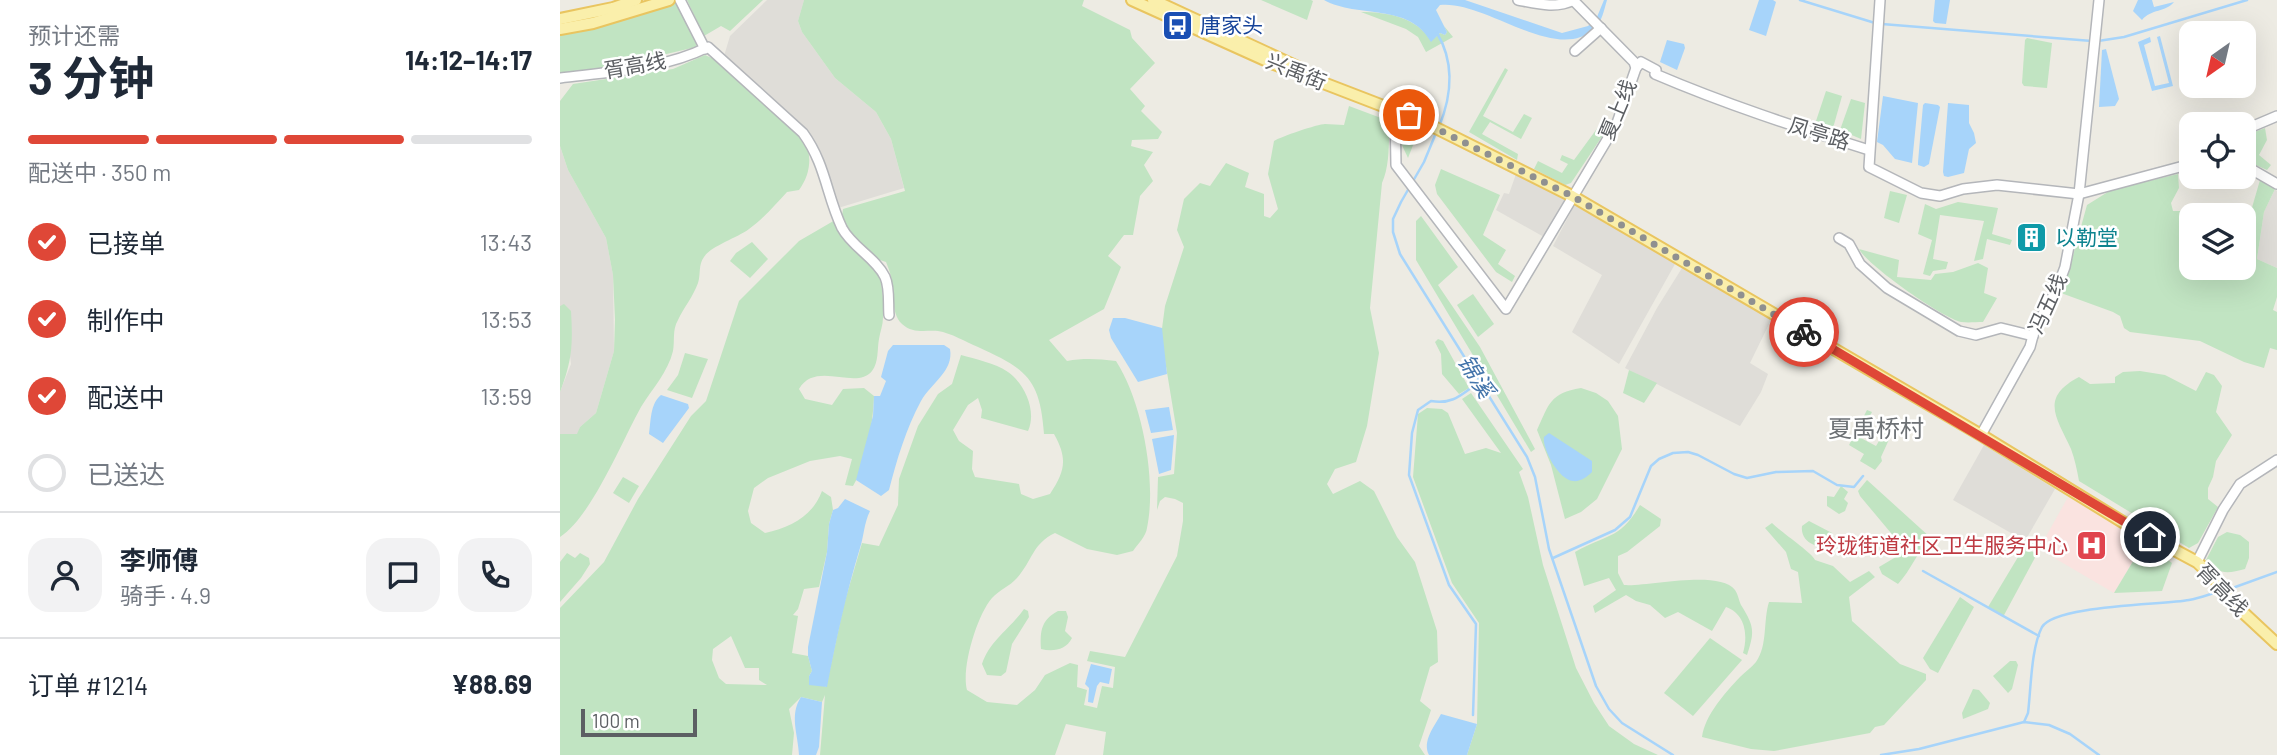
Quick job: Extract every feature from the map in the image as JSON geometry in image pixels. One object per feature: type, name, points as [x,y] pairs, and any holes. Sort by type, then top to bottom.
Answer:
[{"type":"main road","points":[[560,19],[613,8],[636,0]]},
{"type":"main road","points":[[560,29],[593,23],[669,0]]},
{"type":"main road","name":"兴禹街","points":[[1132,0],[1274,64],[1422,121],[1572,196]]},
{"type":"main road","name":"兴禹街","points":[[1153,0],[1280,57],[1345,91]]},
{"type":"main road","name":"胥高线","points":[[1572,196],[1980,435],[2126,524],[2197,562],[2214,578],[2235,605],[2277,644]]},
{"type":"street","points":[[680,0],[706,48],[803,132],[813,146],[821,162],[832,206],[843,230],[885,278],[889,315]]},
{"type":"street","points":[[1518,0],[1548,5],[1562,5],[1573,0]]},
{"type":"street","name":"夏上线","points":[[1395,109],[1396,165],[1506,309],[1616,123],[1636,68],[1634,62],[1573,0]]},
{"type":"street","points":[[1868,150],[1880,0]]},
{"type":"street","name":"冯五线","points":[[1980,435],[2030,346],[2035,328],[2056,291],[2065,267],[2079,194],[2099,0]]},
{"type":"street","points":[[1575,51],[1601,28]]},
{"type":"street","name":"胥高线","points":[[560,78],[632,69],[682,57],[706,48]]},
{"type":"street","name":"凤亭路","points":[[1636,68],[1642,62],[1656,70],[1655,74],[1750,113],[1868,150],[1869,167],[1921,193],[1940,196],[1963,189],[1997,186],[2079,194]]},
{"type":"street","points":[[2256,125],[2277,116]]},
{"type":"street","points":[[2079,194],[2179,167]]},
{"type":"street","points":[[2256,172],[2277,184]]},
{"type":"street","points":[[1839,238],[1849,244],[1860,264],[1887,288],[1959,331],[1976,335],[2001,328],[2033,336]]},
{"type":"street","points":[[2197,562],[2223,510],[2240,484],[2277,460]]},
{"type":"shaded area","points":[[767,0],[804,0],[798,21],[802,32],[835,78],[876,112],[891,139],[904,188],[838,208],[823,158],[811,136],[724,56],[730,36]]},
{"type":"shaded area","points":[[560,146],[568,170],[606,238],[613,275],[614,351],[596,413],[580,427],[578,434],[560,434],[560,392],[571,364],[564,305],[560,306]]},
{"type":"shaded area","points":[[1516,174],[1565,199],[1544,237],[1496,210],[1504,193],[1509,194]]},
{"type":"shaded area","points":[[2275,189],[2277,268],[2257,259],[2264,212]]},
{"type":"shaded area","points":[[1575,204],[1675,264],[1619,364],[1572,332],[1602,275],[1553,246]]},
{"type":"shaded area","points":[[1682,268],[1772,318],[1750,363],[1768,374],[1761,392],[1740,426],[1625,368]]},
{"type":"shaded area","points":[[1984,445],[2055,489],[2025,541],[1953,500]]},
{"type":"shaded area","name":"玲珑街道社区卫生服务中心","points":[[2068,497],[2144,543],[2114,593],[2039,549]]},
{"type":"green space","points":[[687,0],[763,0],[730,31],[721,26],[704,36]]},
{"type":"green space","points":[[804,0],[1084,0],[1082,6],[1130,30],[1132,38],[1155,63],[1130,89],[1145,106],[1141,111],[1162,132],[1158,139],[1132,140],[1131,146],[1153,152],[1144,165],[1153,181],[1140,196],[1133,235],[1124,235],[1108,256],[1121,267],[1104,309],[1049,340],[1067,361],[1116,361],[1125,378],[1145,442],[1150,487],[1146,531],[1133,551],[1117,555],[1087,549],[1055,533],[1037,547],[1017,578],[986,606],[976,629],[966,669],[967,690],[987,702],[1017,705],[1035,690],[1045,675],[1070,663],[1078,665],[1077,687],[1087,690],[1084,705],[1097,708],[1102,686],[1113,688],[1115,667],[1087,661],[1090,651],[1125,657],[1177,556],[1183,503],[1165,497],[1160,501],[1157,510],[1158,477],[1174,474],[1177,433],[1161,336],[1165,306],[1184,247],[1177,230],[1184,199],[1200,183],[1210,186],[1226,163],[1249,173],[1245,187],[1264,194],[1264,216],[1270,218],[1278,209],[1268,174],[1274,141],[1321,125],[1344,125],[1349,106],[1389,121],[1388,161],[1382,183],[1370,308],[1379,353],[1367,426],[1356,462],[1335,469],[1327,484],[1333,494],[1360,481],[1374,491],[1397,537],[1415,562],[1437,631],[1438,662],[1430,667],[1420,701],[1431,710],[1419,746],[1425,755],[1103,755],[1106,732],[1066,724],[1055,755],[820,755],[825,695],[822,702],[801,697],[789,709],[794,733],[792,755],[560,755],[560,608],[604,562],[638,499],[691,416],[706,401],[739,301],[799,241],[842,216],[843,209],[905,191],[891,139],[876,112],[835,78],[802,32],[798,21]],"holes":[[[877,259],[886,262],[892,283],[894,308],[902,324],[915,330],[938,331],[953,336],[1008,362],[1028,378],[1039,400],[1044,434],[1054,434],[1063,465],[1050,494],[1033,499],[1021,494],[1019,484],[975,477],[972,469],[973,451],[959,441],[953,430],[968,405],[978,398],[982,410],[981,418],[1028,431],[1031,415],[1028,398],[1014,377],[991,364],[961,355],[952,384],[938,394],[918,426],[899,479],[898,505],[879,546],[862,543],[844,604],[826,687],[809,676],[812,671],[808,656],[792,653],[798,616],[793,615],[798,609],[804,589],[819,587],[833,510],[831,497],[822,491],[813,508],[800,520],[765,533],[751,523],[748,511],[754,488],[768,478],[810,461],[840,456],[852,459],[845,485],[853,486],[858,477],[868,442],[874,396],[864,388],[843,389],[832,405],[805,399],[799,389],[806,381],[815,377],[856,378],[872,371],[877,360],[883,323],[882,288]],[[731,636],[745,668],[759,668],[759,680],[767,685],[726,684],[719,678],[712,660],[713,649]]]},
{"type":"green space","points":[[1261,0],[1311,0],[1313,1],[1307,20]]},
{"type":"green space","points":[[673,2],[677,4],[697,43],[696,47],[616,66],[560,73],[560,35],[623,20]]},
{"type":"green space","points":[[1361,12],[1381,13],[1410,21],[1431,41],[1440,33],[1445,35],[1447,32],[1444,26],[1453,37],[1426,52],[1418,37],[1406,29]]},
{"type":"green space","points":[[2027,38],[2052,43],[2047,88],[2024,86],[2022,83]]},
{"type":"green space","points":[[705,55],[714,59],[800,133],[808,151],[805,181],[799,190],[787,192],[754,225],[712,249],[704,257],[696,288],[676,324],[673,351],[667,366],[641,407],[595,496],[572,527],[560,537],[560,434],[577,434],[580,427],[596,413],[614,351],[615,320],[613,275],[606,238],[568,170],[560,146],[560,101],[573,84],[673,69]]},
{"type":"green space","points":[[1505,68],[1508,70],[1483,116],[1513,132],[1524,114],[1532,118],[1521,139],[1490,122],[1482,134],[1518,154],[1517,160],[1469,132]]},
{"type":"green space","points":[[1826,91],[1842,96],[1833,128],[1816,121]]},
{"type":"green space","points":[[1851,99],[1865,103],[1861,139],[1840,130]]},
{"type":"green space","points":[[1604,119],[1611,123],[1571,183],[1565,185],[1534,169],[1538,161],[1562,173],[1568,164],[1560,160],[1562,155],[1574,160]]},
{"type":"green space","points":[[1408,125],[1419,130],[1408,158],[1401,143],[1404,127]]},
{"type":"green space","points":[[2265,128],[2267,140],[2259,155],[2271,165],[2267,170],[2256,165],[2256,131]]},
{"type":"green space","points":[[1441,169],[1500,195],[1483,235],[1506,250],[1498,264],[1515,276],[1512,282],[1496,272],[1437,194],[1435,185]]},
{"type":"green space","points":[[2178,174],[2179,188],[2171,203],[2173,211],[2179,211],[2179,280],[2256,280],[2256,203],[2253,203],[2260,180],[2275,189],[2264,212],[2257,259],[2277,268],[2277,297],[2273,310],[2277,312],[2277,350],[2270,348],[2264,368],[2244,362],[2200,341],[2130,332],[2124,328],[2120,316],[2113,312],[2061,293],[2087,205],[2111,190]]},
{"type":"green space","points":[[1890,191],[1907,195],[1899,223],[1884,218]]},
{"type":"green space","points":[[1958,202],[1998,208],[1992,234],[2012,240],[2010,245],[1987,239],[1983,259],[1974,261],[1984,221],[1940,215],[1933,259],[1948,262],[1946,269],[1933,271],[1930,276],[1923,274],[1932,240],[1918,234],[1925,204],[1936,209]]},
{"type":"green space","points":[[1421,216],[1458,267],[1438,285],[1480,347],[1535,449],[1531,452],[1416,260],[1416,221]]},
{"type":"green space","points":[[752,242],[768,259],[750,278],[730,261],[736,253]]},
{"type":"green space","points":[[1859,249],[1899,260],[1897,277],[1931,280],[1935,274],[1953,272],[1978,263],[1988,268],[1984,293],[1997,298],[1983,322],[1961,322],[1907,290],[1876,267]]},
{"type":"green space","points":[[1473,294],[1494,324],[1478,337],[1457,305]]},
{"type":"green space","points":[[564,304],[571,311],[572,344],[560,392],[560,306]]},
{"type":"green space","points":[[1438,339],[1443,341],[1469,388],[1459,394],[1442,374],[1441,354],[1435,342]]},
{"type":"green space","points":[[685,353],[708,359],[692,398],[667,390],[678,375]]},
{"type":"green space","points":[[1629,370],[1657,383],[1644,403],[1623,393]]},
{"type":"green space","points":[[2140,371],[2165,375],[2196,391],[2206,372],[2214,375],[2222,386],[2216,412],[2232,435],[2216,461],[2208,488],[2208,499],[2218,507],[2198,543],[2189,548],[2079,481],[2071,449],[2057,418],[2055,401],[2059,393],[2079,377],[2090,384],[2115,383],[2115,377],[2123,372]]},
{"type":"green space","points":[[1581,388],[1608,401],[1618,416],[1622,449],[1597,499],[1581,512],[1565,519],[1551,465],[1537,430],[1552,401],[1563,393]]},
{"type":"green space","points":[[1471,393],[1523,469],[1519,472],[1528,497],[1543,565],[1576,668],[1594,703],[1609,726],[1634,744],[1658,755],[1467,755],[1477,724],[1479,623],[1452,583],[1413,477],[1418,414],[1427,408],[1442,409],[1448,413],[1465,454],[1486,448],[1501,453],[1462,399]]},
{"type":"green space","points":[[1867,410],[1872,412],[1859,437],[1876,446],[1891,421],[1897,422],[1881,457],[1882,461],[1875,470],[1860,461],[1864,454],[1849,445]]},
{"type":"green space","points":[[623,477],[639,486],[629,503],[613,493]]},
{"type":"green space","points":[[1867,480],[1931,538],[1898,584],[1882,574],[1879,567],[1906,551],[1860,496],[1858,491]]},
{"type":"green space","points":[[1841,486],[1848,492],[1844,499],[1848,503],[1845,511],[1839,514],[1827,506],[1827,496],[1834,497]]},
{"type":"green space","points":[[1640,505],[1661,519],[1660,526],[1618,556],[1618,573],[1624,585],[1682,580],[1727,584],[1735,590],[1751,624],[1752,634],[1747,655],[1743,653],[1744,626],[1738,615],[1726,607],[1712,631],[1678,612],[1665,618],[1650,605],[1626,595],[1595,613],[1593,606],[1616,590],[1609,578],[1584,586],[1575,552],[1619,531]]},
{"type":"green space","points":[[1809,521],[1832,533],[1834,538],[1830,547],[1814,545],[1806,540],[1802,526]]},
{"type":"green space","points":[[1772,523],[1815,560],[1833,566],[1850,582],[1869,571],[1875,577],[1849,597],[1852,621],[1900,664],[1926,674],[1926,680],[1884,725],[1875,727],[1870,733],[1774,751],[1751,749],[1702,737],[1716,705],[1760,655],[1769,602],[1802,603],[1798,572],[1791,569],[1786,552],[1765,528]]},
{"type":"green space","points":[[2227,532],[2240,535],[2249,542],[2249,558],[2245,569],[2224,572],[2205,562],[2218,537]]},
{"type":"green space","points":[[2144,543],[2172,563],[2162,591],[2114,593]]},
{"type":"green space","points":[[2024,547],[2037,554],[2003,617],[1988,607]]},
{"type":"green space","points":[[567,553],[575,558],[580,553],[589,558],[590,564],[560,602],[560,562]]},
{"type":"green space","points":[[1960,597],[1974,607],[1938,673],[1930,669],[1923,658]]},
{"type":"green space","points":[[1024,609],[1028,611],[1029,617],[1012,644],[1006,672],[1001,676],[987,675],[982,664],[986,656],[995,641]]},
{"type":"green space","points":[[1058,611],[1066,611],[1068,617],[1065,631],[1072,638],[1059,649],[1041,649],[1043,627],[1048,618]]},
{"type":"green space","points":[[1710,638],[1742,660],[1693,716],[1664,693]]},
{"type":"green space","points":[[2010,661],[2016,661],[2018,665],[2012,689],[2008,693],[1993,676]]},
{"type":"green space","points":[[1973,689],[1979,690],[1990,703],[1988,709],[1963,719],[1962,713]]},
{"type":"water","points":[[1324,0],[1465,0],[1562,33],[1588,26],[1597,17],[1604,0],[1607,0],[1601,19],[1594,29],[1578,38],[1560,39],[1540,35],[1458,6],[1440,5],[1436,10],[1447,32],[1445,35],[1440,33],[1431,42],[1421,29],[1410,21],[1382,13],[1337,6]]},
{"type":"water","points":[[1759,0],[1776,2],[1766,36],[1749,30]]},
{"type":"water","points":[[1935,0],[1950,0],[1946,24],[1933,21]]},
{"type":"water","points":[[2138,0],[2152,0],[2154,7],[2174,2],[2142,20],[2133,11]]},
{"type":"water","points":[[2160,36],[2173,86],[2152,91],[2138,42],[2150,37],[2151,42],[2144,45],[2155,86],[2169,83],[2157,37]]},
{"type":"water","points":[[1667,40],[1684,44],[1677,70],[1660,62]]},
{"type":"water","points":[[2106,49],[2119,99],[2115,106],[2099,107],[2102,50]]},
{"type":"water","points":[[1883,96],[1918,103],[1912,163],[1895,159],[1877,142]]},
{"type":"water","points":[[1925,103],[1940,107],[1929,164],[1924,167],[1918,165],[1918,162]]},
{"type":"water","points":[[1948,103],[1969,105],[1969,123],[1976,143],[1969,149],[1964,173],[1948,177],[1944,176],[1943,172]]},
{"type":"water","points":[[1113,318],[1125,318],[1162,328],[1167,374],[1138,382],[1111,338],[1109,330]]},
{"type":"water","points":[[893,345],[944,345],[950,349],[950,357],[949,364],[921,401],[902,444],[889,490],[881,496],[856,480],[873,416],[874,396],[880,396],[886,381],[881,377],[888,351]]},
{"type":"water","points":[[661,395],[688,404],[689,408],[663,443],[649,434],[653,408]]},
{"type":"water","points":[[1169,407],[1173,430],[1151,433],[1145,410]]},
{"type":"water","points":[[1549,433],[1592,461],[1592,472],[1576,481],[1562,475],[1546,449],[1544,437]]},
{"type":"water","points":[[1174,435],[1171,470],[1159,474],[1152,439]]},
{"type":"water","points":[[845,499],[870,511],[846,600],[827,687],[809,685],[812,671],[808,647],[827,552],[829,524],[833,510]]},
{"type":"water","points":[[1091,664],[1112,669],[1109,684],[1100,682],[1097,686],[1093,703],[1088,702],[1089,688],[1085,684]]},
{"type":"water","points":[[801,697],[822,702],[816,755],[799,755],[795,711]]},
{"type":"water","points":[[1441,714],[1477,724],[1467,755],[1429,755],[1428,739]]},
{"type":"waterway","points":[[1800,0],[1875,23]]},
{"type":"waterway","points":[[2098,41],[2124,37],[2247,0]]},
{"type":"waterway","points":[[1882,24],[2092,41]]},
{"type":"waterway","name":"锦溪","points":[[1437,33],[1447,56],[1450,79],[1447,103],[1439,127]]},
{"type":"waterway","name":"锦溪","points":[[1436,133],[1424,162],[1393,219],[1393,232],[1400,254],[1527,457],[1535,477],[1549,549],[1596,686],[1609,709],[1622,723],[1673,755]]},
{"type":"waterway","points":[[1473,715],[1476,624],[1449,585],[1409,475],[1412,433],[1418,410],[1431,401],[1439,402],[1457,397],[1479,382]]},
{"type":"waterway","points":[[1553,558],[1615,530],[1630,517],[1651,466],[1673,453],[1688,452],[1698,455],[1747,478],[1776,472],[1813,471],[1837,485],[1854,487],[1863,476]]},
{"type":"waterway","points":[[1923,571],[2039,636]]},
{"type":"waterway","points":[[2227,590],[2277,572]]},
{"type":"waterway","points":[[2024,722],[2028,713],[2038,636],[2042,627],[2051,620],[2087,610],[2189,600],[2221,591]]},
{"type":"waterway","name":"锦溪","points":[[1881,755],[1919,749],[2024,722],[2049,725],[2070,734],[2099,755]]},
{"type":"way so far","points":[[1409,115],[1572,196],[1804,332]]},
{"type":"place","name":"唐家头","points":[[1177,26]]},
{"type":"place","name":"以勒堂","points":[[2032,238]]},
{"type":"place","name":"玲珑街道社区卫生服务中心","points":[[2091,546]]},
{"type":"district","name":"夏禹桥村","points":[[1876,429]]},
{"type":"route","points":[[1804,332],[2150,537]]}]
